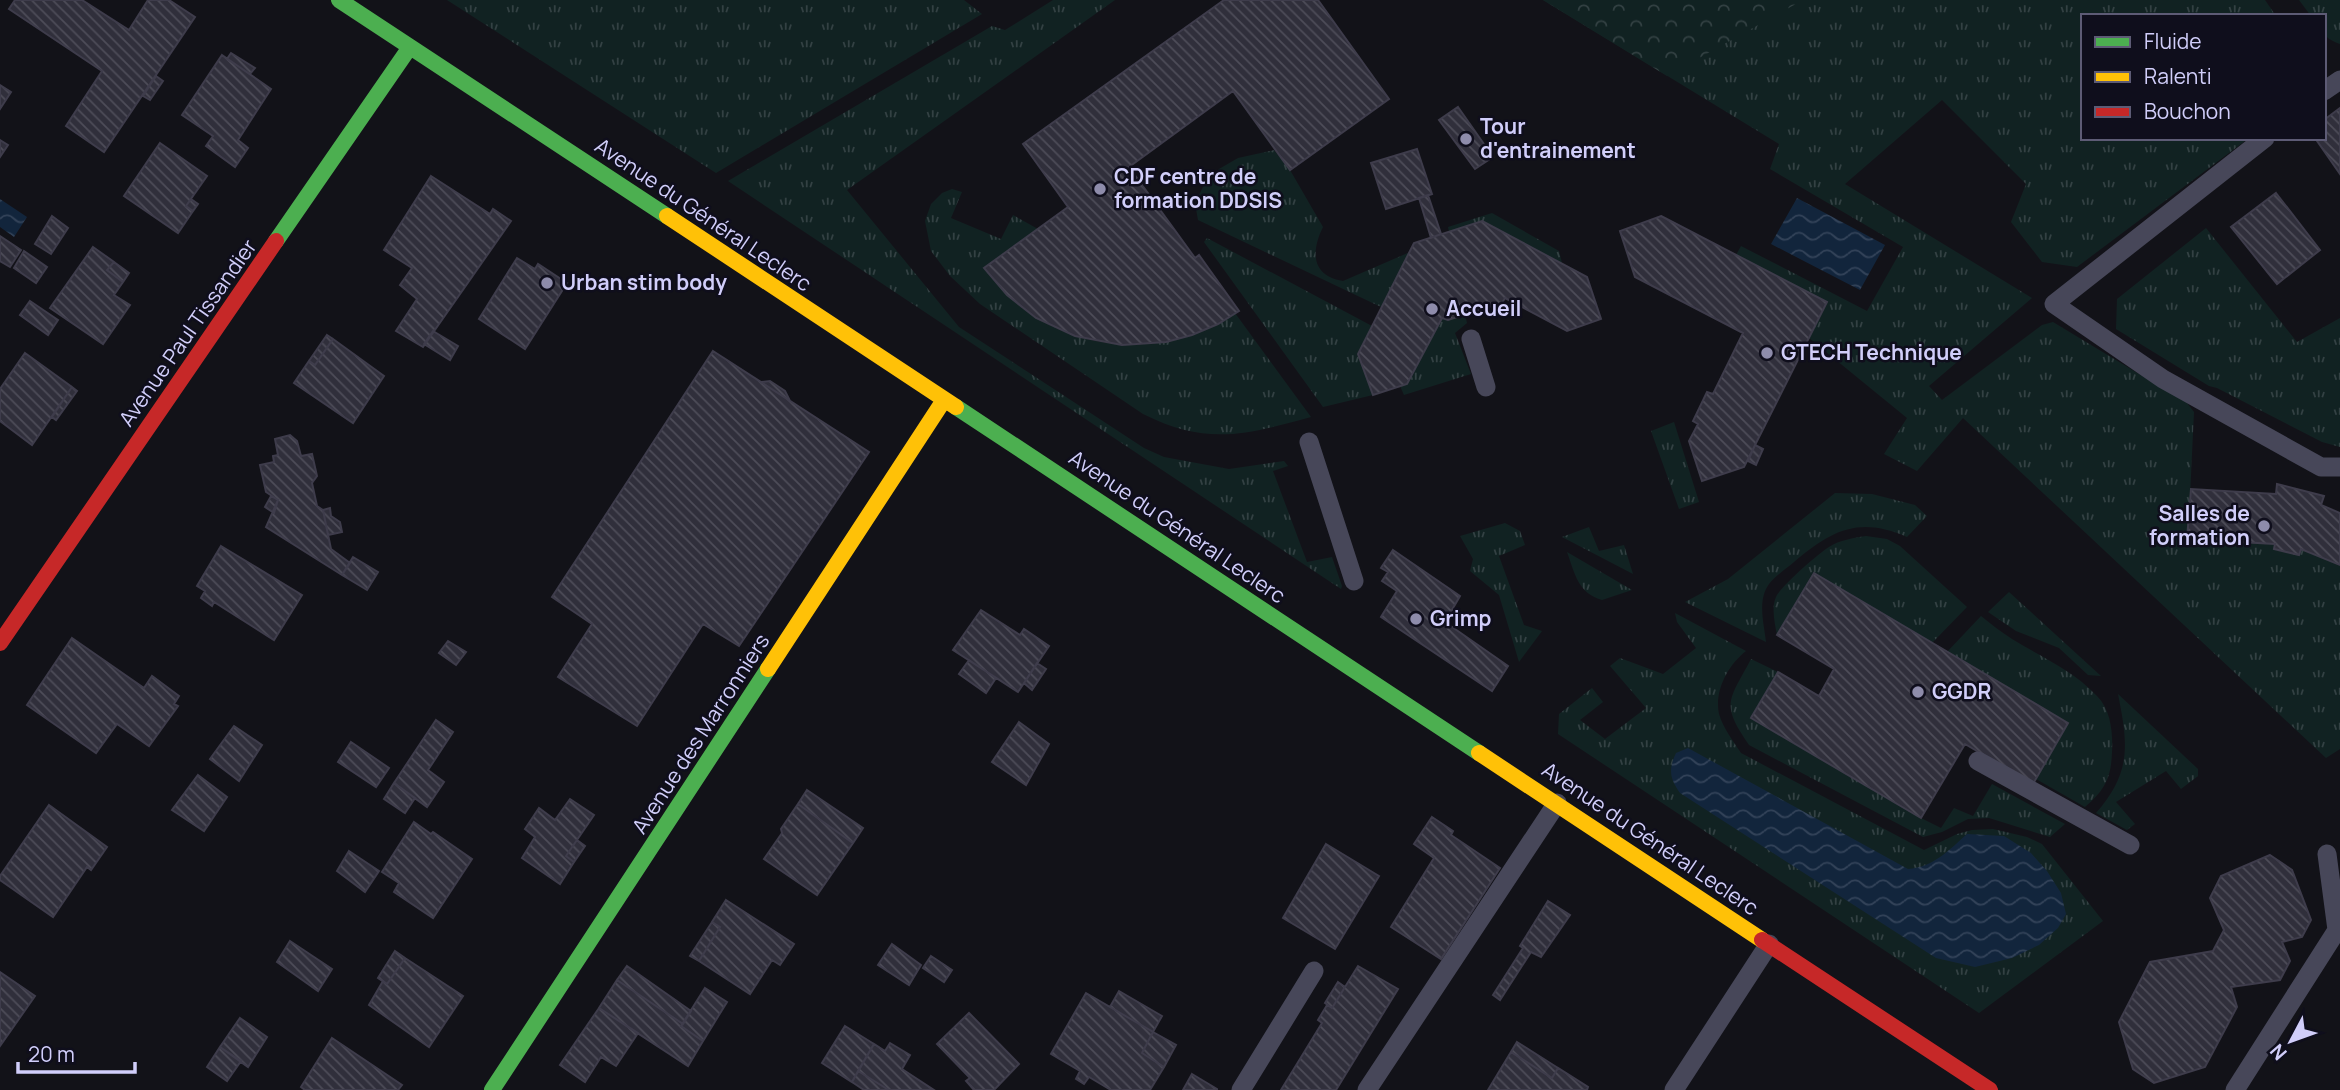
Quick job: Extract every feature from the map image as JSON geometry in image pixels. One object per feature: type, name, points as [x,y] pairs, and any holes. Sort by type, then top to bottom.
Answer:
[{"type":"main road","name":"Avenue du Général Leclerc","points":[[339,0],[1990,1090]]},
{"type":"main road","points":[[385,9],[410,47]]},
{"type":"main road","name":"Avenue Paul Tissandier","points":[[0,643],[410,47]]},
{"type":"main road","name":"Avenue des Marronniers","points":[[492,1090],[944,400]]},
{"type":"lane","points":[[2262,140],[2054,304],[2163,379],[2321,467],[2340,467]]},
{"type":"lane","points":[[1471,339],[1486,387]]},
{"type":"lane","points":[[1309,443],[1354,581]]},
{"type":"lane","points":[[1978,761],[2130,845]]},
{"type":"lane","points":[[1367,1090],[1557,803]]},
{"type":"lane","points":[[2235,1090],[2338,928],[2327,854]]},
{"type":"lane","points":[[1674,1090],[1769,944]]},
{"type":"lane","points":[[1241,1090],[1314,971]]},
{"type":"green space","points":[[447,0],[964,0],[982,14],[716,173]]},
{"type":"green space","points":[[1053,0],[1115,0],[847,190],[959,327],[1144,448],[1164,457],[1229,469],[1284,461],[1288,466],[1273,471],[1307,562],[1332,557],[1341,589],[728,181],[992,26],[1005,30]]},
{"type":"green space","points":[[1543,0],[2265,0],[2275,14],[2081,14],[2081,140],[2246,140],[2077,267],[2042,262],[2011,222],[2026,184],[1942,100],[1845,184],[2032,298],[1929,386],[1942,400],[2042,325],[2053,322],[2187,403],[2194,412],[2188,538],[2275,544],[2275,549],[2298,555],[2301,549],[2340,565],[2340,749],[2326,758],[1963,418],[1917,471],[1884,454],[1907,418],[1809,338],[1826,302],[1736,255],[1741,246],[1867,311],[1903,247],[1770,169],[1779,144]]},
{"type":"green space","points":[[1543,0],[1803,0],[1667,76]]},
{"type":"green space","points":[[2299,0],[2340,0],[2340,44],[2326,35],[2326,14],[2310,14]]},
{"type":"green space","points":[[1274,150],[1290,170],[1323,227],[1317,245],[1316,261],[1325,274],[1343,281],[1410,252],[1381,307],[1198,220],[1195,203],[1204,185],[1219,169],[1238,158]]},
{"type":"green space","points":[[952,189],[962,192],[951,218],[1001,239],[1013,215],[1038,229],[985,268],[1009,296],[1037,318],[1067,333],[1100,342],[1134,344],[1169,340],[1203,330],[1235,313],[1311,417],[1266,429],[1207,434],[1166,424],[1143,414],[980,304],[950,276],[931,251],[925,221],[931,204],[942,193]]},
{"type":"green space","points":[[1492,213],[1559,251],[1562,263],[1482,221],[1449,232],[1448,227]]},
{"type":"green space","points":[[2206,228],[2297,342],[2340,318],[2340,447],[2322,442],[2209,386],[2116,329],[2117,299]]},
{"type":"green space","points":[[1207,238],[1372,326],[1358,354],[1373,395],[1323,407],[1204,242]]},
{"type":"green space","points":[[1465,315],[1467,323],[1455,333],[1471,374],[1404,395],[1400,386],[1407,384],[1442,318],[1448,320]]},
{"type":"green space","points":[[1674,422],[1699,502],[1679,509],[1651,431]]},
{"type":"green space","points":[[1835,493],[1872,494],[1915,505],[1927,516],[1907,537],[1890,531],[1860,527],[1834,534],[1808,551],[1774,578],[1765,590],[1762,612],[1766,642],[1685,602],[1728,579]]},
{"type":"green space","points":[[1505,523],[1520,531],[1525,545],[1499,556],[1524,625],[1542,631],[1519,662],[1499,595],[1470,571],[1473,559],[1460,536]]},
{"type":"green space","points":[[1589,527],[1599,551],[1624,545],[1633,574],[1562,537]]},
{"type":"green space","points":[[1866,536],[1887,539],[1900,546],[1967,607],[1932,643],[1814,573],[1777,635],[1774,606],[1776,597],[1785,586],[1829,547]]},
{"type":"green space","points":[[1567,552],[1632,590],[1602,600],[1594,597],[1578,582]]},
{"type":"green space","points":[[2009,592],[2101,676],[2088,675],[2059,648],[2016,631],[1988,612]]},
{"type":"green space","points":[[1675,613],[1746,651],[1728,671],[1718,705],[1723,724],[1741,753],[1924,850],[1972,830],[1993,829],[2027,837],[2042,844],[2103,921],[1979,1013],[1558,734],[1559,714],[1592,688],[1603,702],[1580,720],[1605,739],[1646,708],[1610,666],[1620,658],[1663,674],[1696,648],[1677,622]]},
{"type":"green space","points":[[1981,616],[2012,639],[2078,679],[2102,702],[2110,722],[2112,737],[2110,769],[2106,783],[2085,807],[2036,779],[2068,723],[1947,652]]},
{"type":"green space","points":[[1751,659],[1778,672],[1752,718],[1921,818],[1941,828],[1954,808],[1973,816],[1992,784],[2065,824],[2050,837],[1989,818],[1968,819],[1942,832],[1923,837],[1749,745],[1734,720],[1731,702],[1737,684]]},
{"type":"green space","points":[[2118,694],[2198,769],[2198,776],[2181,789],[2166,771],[2116,802],[2135,824],[2127,830],[2096,813],[2116,784],[2124,757],[2124,728]]},
{"type":"water","points":[[1797,198],[1885,245],[1860,290],[1771,244]]},
{"type":"water","points":[[0,199],[27,217],[14,237],[0,227]]},
{"type":"water","points":[[1688,748],[1908,869],[1933,861],[1967,834],[2004,836],[2031,853],[2047,871],[2061,893],[2066,914],[2058,928],[2039,945],[2012,958],[1975,967],[1936,958],[1680,793],[1672,779],[1671,769],[1676,753]]},
{"type":"building","points":[[15,0],[82,0],[129,30],[148,0],[169,0],[195,17],[104,152],[66,126],[102,71],[9,9]]},
{"type":"building","name":"CDF centre de formation DDSIS","points":[[1224,0],[1318,0],[1389,99],[1290,170],[1233,91],[1129,167],[1195,258],[1199,255],[1239,311],[1192,335],[1166,342],[1122,345],[1075,336],[1036,318],[1007,295],[984,268],[1068,207],[1023,144]]},
{"type":"building","points":[[231,53],[255,68],[250,74],[227,59]]},
{"type":"building","points":[[222,55],[271,89],[238,140],[248,148],[235,167],[206,146],[213,136],[182,115]]},
{"type":"building","points":[[156,76],[163,81],[150,100],[143,96]]},
{"type":"building","points":[[0,85],[11,92],[0,109]]},
{"type":"building","name":"Tour d'entrainement","points":[[1458,107],[1493,157],[1475,169],[1439,120]]},
{"type":"building","points":[[2340,108],[2340,174],[2316,140],[2326,140],[2326,118]]},
{"type":"building","points":[[0,140],[8,145],[0,157]]},
{"type":"building","points":[[160,143],[207,176],[186,206],[193,211],[178,233],[124,196]]},
{"type":"building","points":[[1417,149],[1432,194],[1386,209],[1371,163]]},
{"type":"building","points":[[431,176],[490,214],[493,209],[511,221],[423,347],[396,331],[417,299],[400,285],[412,268],[384,250]]},
{"type":"building","points":[[2276,193],[2320,250],[2277,284],[2231,227]]},
{"type":"building","points":[[1428,195],[1441,234],[1431,238],[1419,198]]},
{"type":"building","points":[[191,199],[198,204],[193,211],[186,206]]},
{"type":"building","points":[[52,216],[68,228],[51,254],[35,244]]},
{"type":"building","name":"GTECH Technique","points":[[1661,216],[1827,302],[1744,467],[1702,481],[1689,441],[1698,424],[1693,421],[1707,392],[1713,394],[1743,333],[1635,277],[1620,231]]},
{"type":"building","name":"Accueil","points":[[1482,221],[1587,277],[1601,319],[1567,331],[1505,298],[1502,303],[1448,320],[1442,318],[1407,384],[1373,395],[1358,354],[1414,243]]},
{"type":"building","points":[[0,236],[21,250],[10,267],[0,261]]},
{"type":"building","points":[[93,247],[114,262],[107,270],[123,282],[114,295],[130,305],[103,344],[50,308]]},
{"type":"building","points":[[24,251],[47,267],[36,283],[14,268]]},
{"type":"building","points":[[517,258],[535,269],[538,264],[567,283],[525,349],[479,319]]},
{"type":"building","points":[[114,262],[129,273],[123,282],[107,270]]},
{"type":"building","points":[[30,301],[58,320],[48,335],[20,315]]},
{"type":"building","points":[[433,331],[458,346],[450,360],[424,344]]},
{"type":"building","points":[[327,335],[333,339],[315,365],[309,361]]},
{"type":"building","points":[[333,339],[384,376],[353,423],[294,383],[309,361],[315,365]]},
{"type":"building","points":[[713,351],[869,452],[739,646],[703,624],[637,726],[558,677],[592,624],[552,597]]},
{"type":"building","points":[[25,353],[72,387],[32,445],[0,421],[0,389]]},
{"type":"building","points":[[770,381],[785,391],[790,401],[761,382]]},
{"type":"building","points":[[72,387],[77,391],[56,420],[52,417]]},
{"type":"building","points":[[290,435],[297,441],[301,456],[312,454],[317,476],[312,483],[317,506],[323,510],[331,549],[350,563],[342,575],[266,527],[278,500],[266,492],[260,465],[274,462],[273,456],[278,455],[275,439]]},
{"type":"building","points":[[1755,445],[1763,449],[1756,465],[1748,461]]},
{"type":"building","name":"Salles de formation","points":[[2277,484],[2324,496],[2321,505],[2340,513],[2340,565],[2301,549],[2299,555],[2274,549],[2275,544],[2187,539],[2191,489],[2276,494]]},
{"type":"building","points":[[271,496],[278,500],[274,513],[265,507]]},
{"type":"building","points":[[330,508],[331,516],[340,522],[342,532],[328,535],[323,510]]},
{"type":"building","points":[[221,546],[302,595],[274,640],[214,602],[212,606],[201,598],[205,591],[197,586]]},
{"type":"building","name":"Grimp","points":[[1393,550],[1460,596],[1445,622],[1508,666],[1492,691],[1381,617],[1397,591],[1382,581],[1388,572],[1381,568]]},
{"type":"building","points":[[353,557],[378,572],[367,590],[342,575]]},
{"type":"building","name":"GGDR","points":[[1814,573],[2068,723],[2033,784],[1965,744],[1921,818],[1751,718],[1778,672],[1819,696],[1834,669],[1777,635]]},
{"type":"building","points":[[981,610],[1020,635],[1024,629],[1049,646],[1018,692],[953,650]]},
{"type":"building","points":[[72,638],[144,688],[152,676],[179,696],[174,704],[178,706],[149,746],[117,724],[96,753],[27,705]]},
{"type":"building","points":[[448,641],[466,652],[456,665],[439,653]]},
{"type":"building","points":[[969,660],[996,678],[986,693],[959,674]]},
{"type":"building","points":[[1037,663],[1046,669],[1032,690],[1024,683]]},
{"type":"building","points":[[436,720],[453,732],[428,770],[444,782],[427,807],[394,783]]},
{"type":"building","points":[[1019,722],[1049,744],[1026,785],[992,762]]},
{"type":"building","points":[[234,726],[262,745],[239,781],[210,759]]},
{"type":"building","points":[[351,742],[389,768],[376,787],[338,762]]},
{"type":"building","points":[[198,775],[227,797],[204,831],[172,810]]},
{"type":"building","points":[[394,783],[415,798],[405,813],[384,799]]},
{"type":"building","points":[[807,790],[863,828],[853,843],[798,804]]},
{"type":"building","points":[[570,799],[594,815],[566,856],[574,862],[560,884],[522,858],[535,837],[525,829],[539,808],[555,820]]},
{"type":"building","points":[[798,804],[853,843],[817,895],[764,859]]},
{"type":"building","points":[[49,805],[107,847],[91,870],[87,867],[53,917],[0,880],[0,876]]},
{"type":"building","points":[[1432,817],[1453,831],[1451,835],[1500,868],[1441,959],[1391,927],[1434,858],[1414,844]]},
{"type":"building","points":[[414,822],[472,859],[433,918],[394,892],[399,883],[382,872]]},
{"type":"building","points":[[577,840],[585,846],[574,862],[566,856]]},
{"type":"building","points":[[1326,844],[1379,876],[1335,949],[1283,918]]},
{"type":"building","points":[[349,851],[379,871],[365,892],[337,871]]},
{"type":"building","points":[[2270,855],[2292,870],[2311,920],[2302,937],[2282,942],[2290,961],[2280,980],[2231,987],[2237,1007],[2205,1067],[2154,1083],[2133,1069],[2119,1022],[2150,962],[2213,951],[2224,930],[2210,898],[2221,876]]},
{"type":"building","points":[[726,900],[794,944],[780,965],[772,960],[750,994],[699,961],[720,927],[712,922]]},
{"type":"building","points":[[1548,901],[1570,915],[1541,957],[1531,952],[1500,1000],[1493,995],[1523,948],[1520,946]]},
{"type":"building","points":[[712,922],[720,927],[699,961],[690,956]]},
{"type":"building","points":[[290,941],[332,969],[318,991],[277,962]]},
{"type":"building","points":[[892,944],[921,965],[909,985],[878,965]]},
{"type":"building","points":[[395,951],[405,958],[387,984],[378,978]]},
{"type":"building","points":[[931,956],[952,970],[944,982],[923,968]]},
{"type":"building","points":[[405,958],[463,996],[429,1047],[369,1005],[383,981],[387,984]]},
{"type":"building","points":[[627,966],[691,1011],[683,1024],[617,980]]},
{"type":"building","points":[[1358,966],[1398,989],[1336,1090],[1281,1090],[1322,1023],[1318,1020],[1327,1005],[1332,1008]]},
{"type":"building","points":[[0,972],[35,996],[0,1046]]},
{"type":"building","points":[[617,980],[683,1024],[681,1026],[703,1041],[688,1066],[599,1008]]},
{"type":"building","points":[[1338,982],[1345,987],[1332,1008],[1325,1003]]},
{"type":"building","points":[[705,988],[727,1002],[703,1041],[681,1026]]},
{"type":"building","points":[[1119,991],[1162,1016],[1153,1032],[1110,1007]]},
{"type":"building","points":[[1086,993],[1153,1032],[1142,1053],[1164,1067],[1150,1090],[1111,1090],[1089,1077],[1084,1084],[1076,1079],[1080,1071],[1051,1054]]},
{"type":"building","points":[[599,1008],[638,1033],[616,1066],[601,1057],[585,1082],[560,1065]]},
{"type":"building","points":[[969,1013],[1019,1064],[994,1090],[974,1090],[966,1081],[970,1078],[937,1044]]},
{"type":"building","points":[[240,1018],[267,1037],[248,1067],[220,1047]]},
{"type":"building","points":[[845,1026],[874,1044],[852,1082],[822,1063]]},
{"type":"building","points":[[1153,1032],[1176,1045],[1164,1067],[1142,1053]]},
{"type":"building","points":[[332,1038],[402,1085],[398,1090],[305,1090],[301,1087]]},
{"type":"building","points":[[1517,1042],[1558,1068],[1552,1078],[1511,1052]]},
{"type":"building","points":[[890,1043],[910,1055],[902,1069],[934,1090],[889,1090],[858,1071],[874,1044],[885,1051]]},
{"type":"building","points":[[220,1047],[241,1061],[227,1081],[207,1067]]},
{"type":"building","points":[[1511,1052],[1552,1078],[1558,1068],[1588,1087],[1587,1090],[1488,1090]]},
{"type":"building","points":[[858,1071],[887,1089],[864,1090],[852,1082]]},
{"type":"building","points":[[1192,1074],[1217,1089],[1217,1090],[1183,1090]]},
{"type":"traffic: fast","points":[[339,0],[667,216]]},
{"type":"traffic: fast","points":[[276,241],[410,47]]},
{"type":"traffic: fast","points":[[956,407],[1479,753]]},
{"type":"traffic: fast","points":[[492,1090],[768,669]]},
{"type":"traffic: slow","points":[[667,216],[956,407]]},
{"type":"traffic: slow","points":[[768,669],[944,400]]},
{"type":"traffic: slow","points":[[1479,753],[1762,940]]},
{"type":"traffic: jam","points":[[0,643],[276,241]]},
{"type":"traffic: jam","points":[[1762,940],[1990,1090]]},
{"type":"place","name":"Tour d'entrainement","points":[[1466,139]]},
{"type":"place","name":"CDF centre de formation DDSIS","points":[[1100,189]]},
{"type":"place","name":"Urban stim body","points":[[547,283]]},
{"type":"place","name":"Accueil","points":[[1432,309]]},
{"type":"place","name":"GTECH Technique","points":[[1767,353]]},
{"type":"place","name":"Salles de formation","points":[[2264,526]]},
{"type":"place","name":"Grimp","points":[[1416,619]]},
{"type":"place","name":"GGDR","points":[[1918,692]]}]
